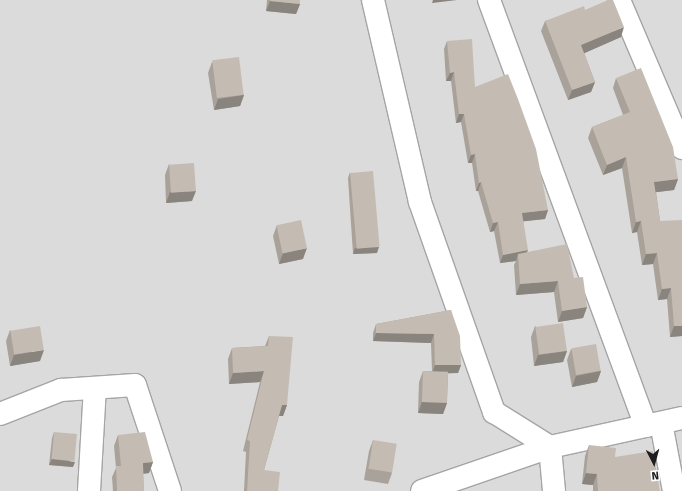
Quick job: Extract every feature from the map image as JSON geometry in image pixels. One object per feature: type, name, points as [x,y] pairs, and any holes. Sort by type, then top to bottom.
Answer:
[{"type":"street","points":[[373,0],[420,202],[494,412],[550,447]]},
{"type":"street","points":[[489,0],[663,422],[674,491]]},
{"type":"street","points":[[619,0],[682,148]]},
{"type":"street","points":[[0,414],[61,390],[135,385],[170,491]]},
{"type":"street","points":[[90,491],[95,388]]},
{"type":"street","points":[[422,491],[550,447],[663,422]]},
{"type":"street","points":[[550,447],[554,491]]},
{"type":"shaded area","points":[[0,0],[682,0],[682,491],[0,491]]},
{"type":"building","points":[[300,0],[300,4],[270,1]]},
{"type":"building","points":[[608,0],[613,0],[624,27],[581,45],[595,82],[572,90],[545,21],[584,6],[585,10]]},
{"type":"building","points":[[472,39],[475,87],[508,74],[536,149],[548,210],[522,213],[528,250],[503,255],[498,222],[493,223],[481,182],[479,183],[475,154],[471,155],[464,114],[459,114],[454,72],[450,73],[447,41]]},
{"type":"building","points":[[239,57],[244,95],[217,98],[212,60]]},
{"type":"building","points":[[641,68],[673,147],[678,179],[654,182],[660,221],[682,220],[682,326],[674,326],[671,288],[662,289],[657,253],[646,254],[641,221],[636,222],[626,157],[607,165],[592,127],[630,112],[616,78]]},
{"type":"building","points":[[194,163],[196,191],[171,193],[169,165]]},
{"type":"building","points":[[373,171],[380,247],[357,249],[350,173]]},
{"type":"building","points":[[301,220],[307,248],[283,254],[277,225]]},
{"type":"building","points":[[567,244],[574,278],[583,277],[587,307],[562,311],[558,281],[520,284],[518,254]]},
{"type":"building","points":[[451,310],[460,336],[461,365],[435,365],[434,334],[376,333],[376,324]]},
{"type":"building","points":[[563,323],[567,351],[539,355],[535,327]]},
{"type":"building","points":[[40,326],[44,350],[14,354],[10,331]]},
{"type":"building","points":[[269,336],[293,337],[287,405],[282,405],[264,470],[280,472],[278,491],[247,491],[250,441],[247,440],[264,371],[233,373],[232,348],[268,346]]},
{"type":"building","points":[[596,344],[601,371],[576,375],[571,348]]},
{"type":"building","points":[[423,371],[448,372],[447,403],[422,402]]},
{"type":"building","points":[[54,432],[77,434],[75,461],[52,459]]},
{"type":"building","points":[[145,432],[153,462],[143,463],[144,491],[117,491],[116,466],[121,466],[118,435]]},
{"type":"building","points":[[373,440],[397,444],[392,472],[368,469]]},
{"type":"building","points":[[589,445],[616,448],[615,457],[653,451],[660,491],[598,491],[597,474],[586,473]]}]
